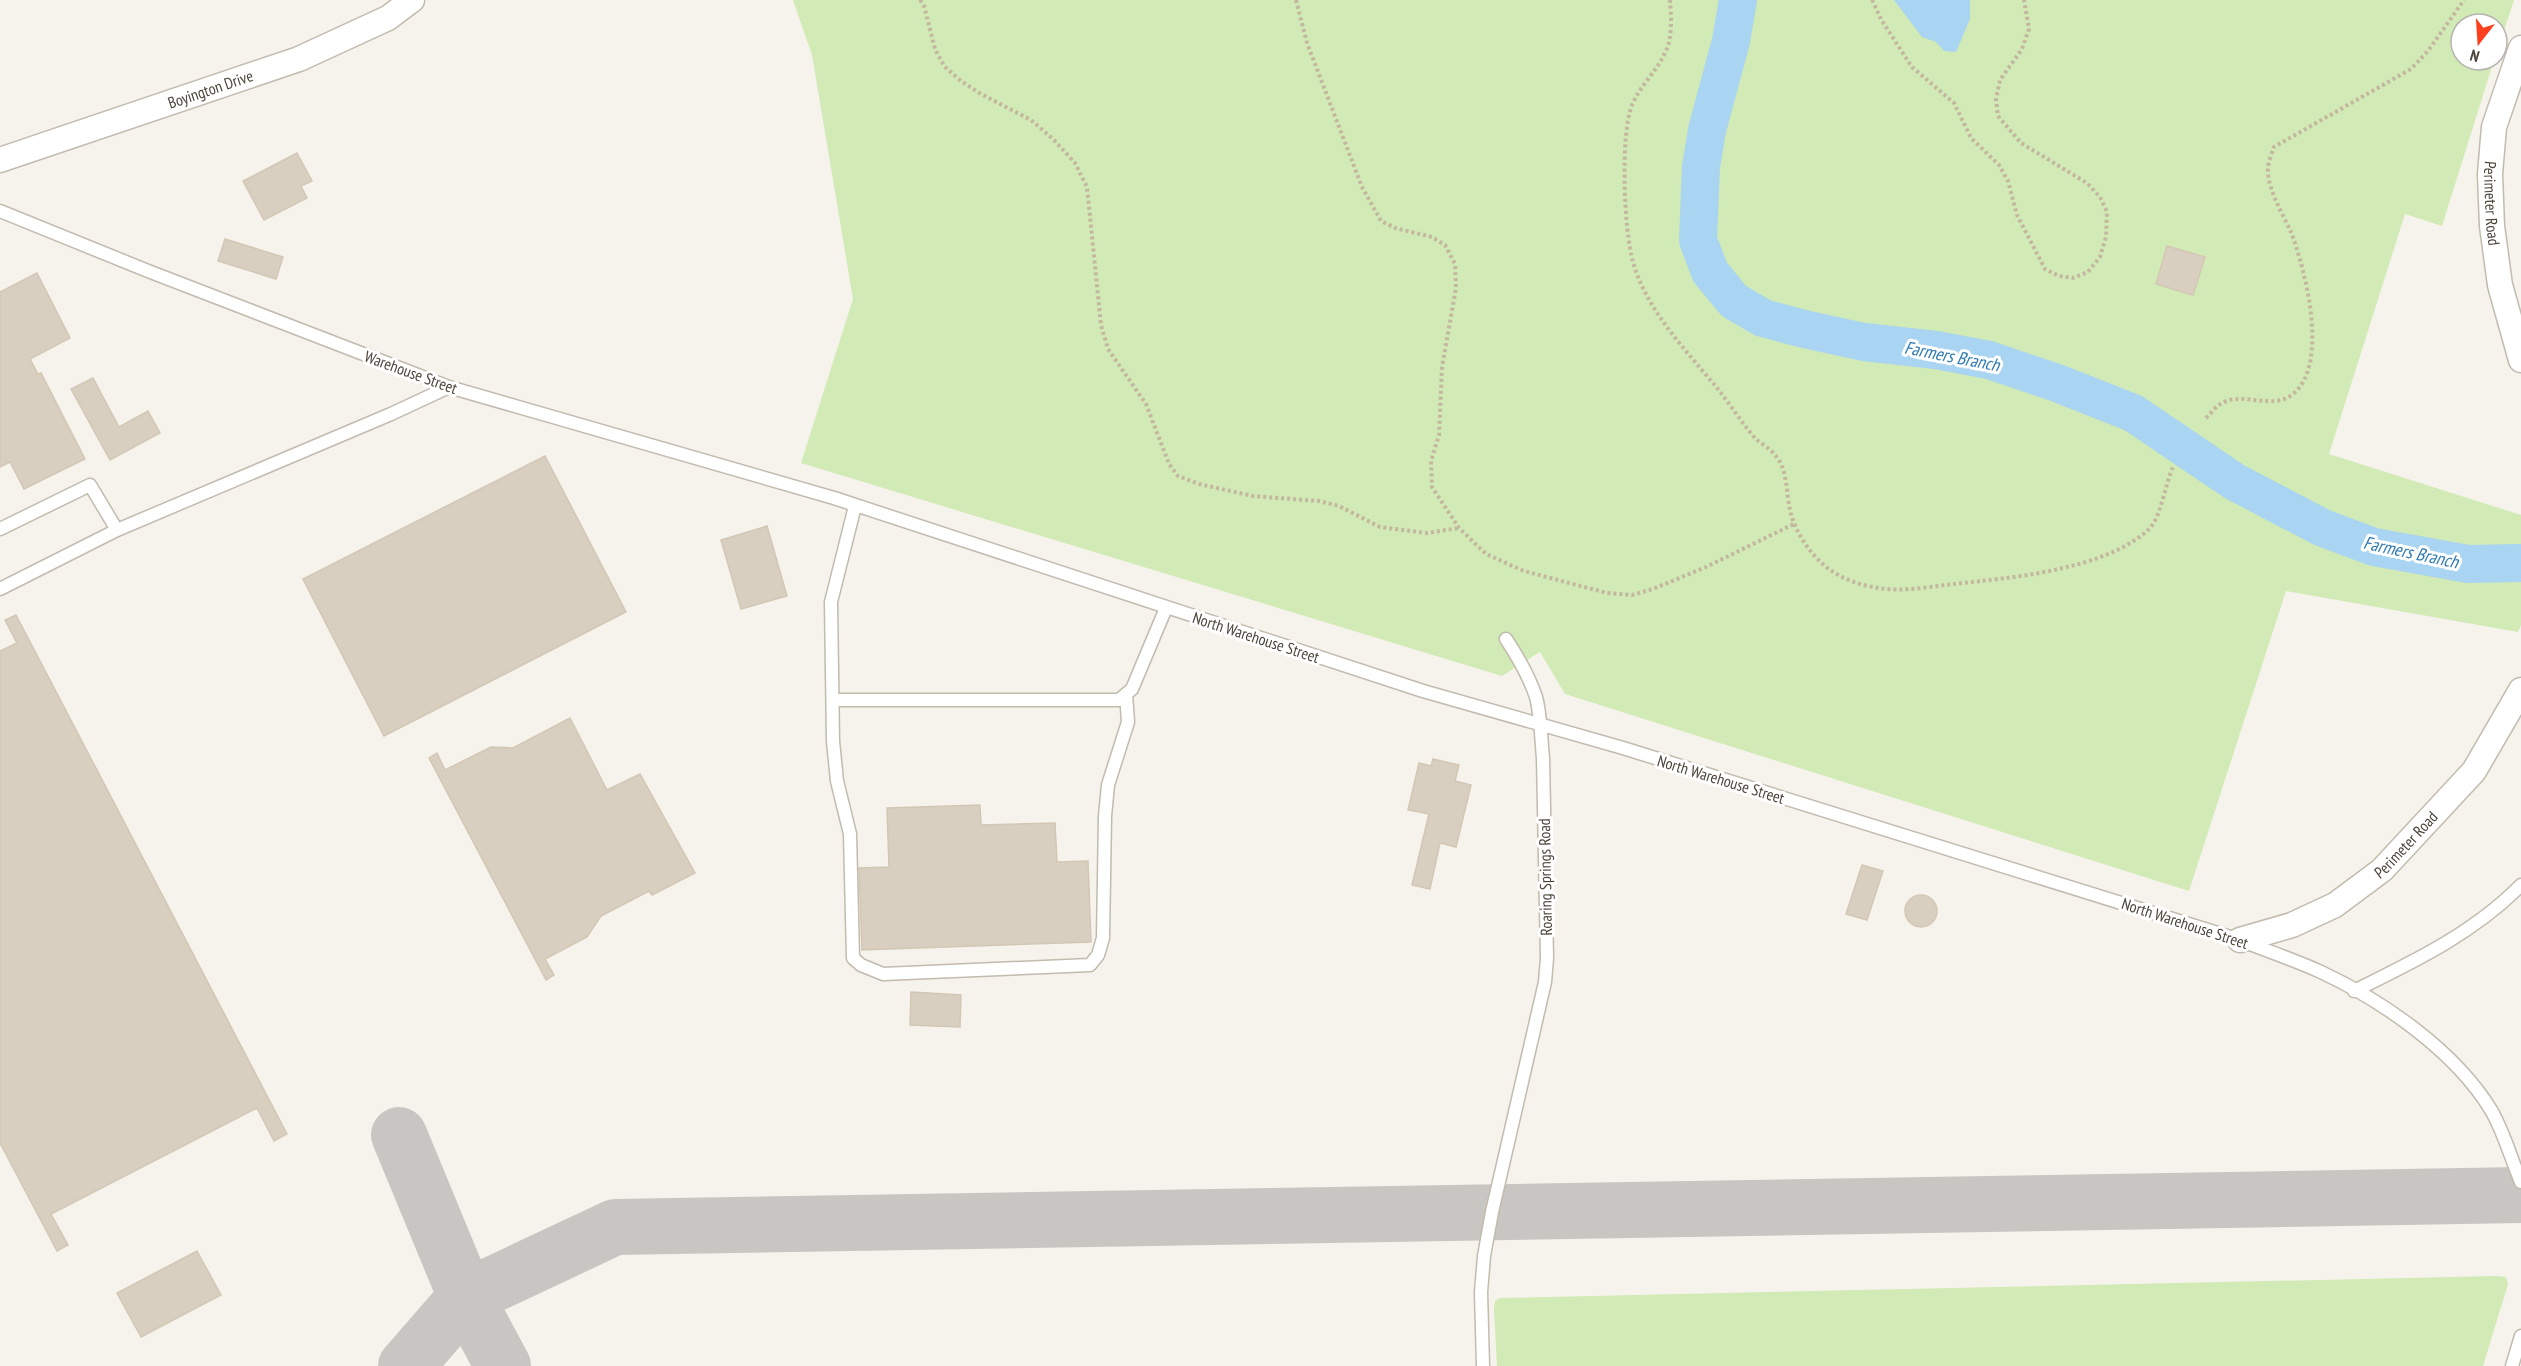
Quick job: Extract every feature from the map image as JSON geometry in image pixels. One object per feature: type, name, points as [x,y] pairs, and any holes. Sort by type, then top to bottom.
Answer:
[{"type":"street","name":"Boyington Drive","points":[[0,160],[299,59],[388,18],[412,0]]},
{"type":"street","name":"Perimeter Road","points":[[2521,48],[2494,127],[2490,174],[2492,226],[2500,285],[2521,360]]},
{"type":"street","name":"Perimeter Road","points":[[2240,940],[2292,925],[2335,905],[2382,870],[2474,771],[2521,690]]},
{"type":"lane","name":"Warehouse Street","points":[[0,210],[148,271],[449,387],[834,498]]},
{"type":"lane","points":[[0,589],[117,530],[391,414],[449,387]]},
{"type":"lane","points":[[0,529],[90,486],[117,530]]},
{"type":"lane","name":"North Warehouse Street","points":[[834,498],[1423,691],[1623,748],[2240,940],[2321,972],[2415,1030],[2460,1069],[2492,1112],[2521,1182]]},
{"type":"lane","points":[[855,506],[831,602],[832,700],[837,781],[850,834],[853,958],[861,965],[884,974],[1090,965],[1098,955],[1103,938],[1105,816],[1108,785],[1128,722],[1126,694]]},
{"type":"lane","points":[[832,700],[1119,700],[1132,689],[1166,608]]},
{"type":"lane","name":"Roaring Springs Road","points":[[1483,1366],[1481,1292],[1484,1256],[1545,982],[1547,958],[1543,758],[1536,698],[1521,663],[1506,639]]},
{"type":"lane","points":[[2354,991],[2457,937],[2505,902],[2521,885]]},
{"type":"lane","points":[[2512,1366],[2521,1336]]},
{"type":"path","points":[[920,0],[924,6],[935,49],[944,66],[974,90],[1030,120],[1053,139],[1075,163],[1088,187],[1101,326],[1108,349],[1146,404],[1169,464],[1178,476],[1199,484],[1253,496],[1319,501],[1339,506],[1380,527],[1426,533],[1459,528]]},
{"type":"path","points":[[1296,0],[1307,43],[1362,187],[1381,221],[1395,228],[1432,237],[1446,245],[1455,264],[1456,288],[1442,367],[1439,435],[1431,461],[1432,487],[1459,528],[1486,554],[1524,571],[1607,593],[1632,595],[1653,590],[1707,567],[1794,524]]},
{"type":"path","points":[[1670,0],[1669,42],[1632,105],[1625,127],[1627,236],[1633,264],[1654,308],[1666,326],[1719,390],[1745,426],[1776,456],[1783,471],[1794,524],[1816,558],[1833,573],[1857,584],[1882,589],[1918,588],[2026,576],[2062,569],[2098,557],[2129,543],[2150,529],[2159,510],[2173,467]]},
{"type":"path","points":[[1872,0],[1882,21],[1912,67],[1954,103],[1971,138],[1999,165],[2008,181],[2017,215],[2045,269],[2059,276],[2073,278],[2088,272],[2100,257],[2106,237],[2107,212],[2100,197],[2087,183],[2021,143],[1998,116],[1996,99],[2000,80],[2022,49],[2029,29],[2024,0]]},
{"type":"path","points":[[2206,418],[2220,403],[2230,399],[2275,402],[2293,394],[2304,377],[2311,353],[2313,328],[2300,258],[2271,187],[2268,168],[2274,147],[2411,69],[2433,44],[2464,0]]},
{"type":"green space","points":[[793,0],[2514,0],[2509,15],[2509,12],[2449,12],[2449,72],[2490,72],[2442,226],[2405,214],[2329,454],[2521,515],[2521,625],[2518,632],[2286,591],[2189,891],[1565,694],[1540,652],[1502,676],[801,463],[853,299],[812,55]]},
{"type":"green space","points":[[2506,1277],[2508,1284],[2483,1366],[1497,1366],[1494,1309],[1495,1301],[1500,1298]]},
{"type":"water","points":[[1894,0],[1970,0],[1970,19],[1956,52],[1944,51],[1936,42],[1922,37]]},
{"type":"building","points":[[297,153],[312,181],[301,186],[307,198],[264,220],[243,181]]},
{"type":"building","points":[[225,239],[283,257],[276,279],[218,261]]},
{"type":"building","points":[[2167,246],[2205,257],[2193,295],[2156,284]]},
{"type":"building","points":[[37,273],[70,338],[30,359],[38,374],[41,373],[85,459],[24,489],[10,462],[0,467],[0,292]]},
{"type":"building","points":[[93,378],[119,427],[148,411],[160,433],[110,460],[71,389]]},
{"type":"building","points":[[545,456],[626,612],[384,736],[303,579]]},
{"type":"building","points":[[767,526],[787,596],[741,609],[721,540]]},
{"type":"building","points":[[16,615],[287,1134],[274,1141],[257,1108],[51,1214],[68,1245],[57,1251],[0,1143],[0,651],[17,643],[5,620]]},
{"type":"building","points":[[570,718],[607,790],[640,774],[695,873],[652,895],[649,891],[601,916],[587,937],[545,959],[554,975],[546,980],[429,758],[437,753],[445,770],[491,747],[513,748]]},
{"type":"building","points":[[1433,759],[1459,765],[1455,781],[1471,785],[1456,847],[1440,843],[1430,889],[1412,885],[1429,814],[1408,810],[1419,763],[1431,766]]},
{"type":"building","points":[[980,805],[981,825],[1055,823],[1057,862],[1088,861],[1091,942],[862,950],[859,868],[889,867],[887,808]]},
{"type":"building","points":[[1862,865],[1883,871],[1867,920],[1846,914]]},
{"type":"building","points":[[1921,895],[1932,900],[1937,911],[1932,922],[1921,927],[1910,922],[1905,911],[1910,900]]},
{"type":"building","points":[[911,992],[961,995],[960,1027],[910,1025]]},
{"type":"building","points":[[197,1251],[221,1295],[141,1337],[117,1293]]},
{"type":"waterway","name":"Farmers Branch","points":[[1738,0],[1731,41],[1707,130],[1701,167],[1698,240],[1710,272],[1734,301],[1763,318],[1804,329],[1864,342],[1936,350],[1989,360],[2057,383],[2133,413],[2235,482],[2323,528],[2374,547],[2468,564],[2521,563]]},
{"type":"taxiway","points":[[399,1135],[466,1297],[406,1366]]},
{"type":"taxiway","points":[[503,1366],[466,1297],[615,1227],[2521,1195]]}]
